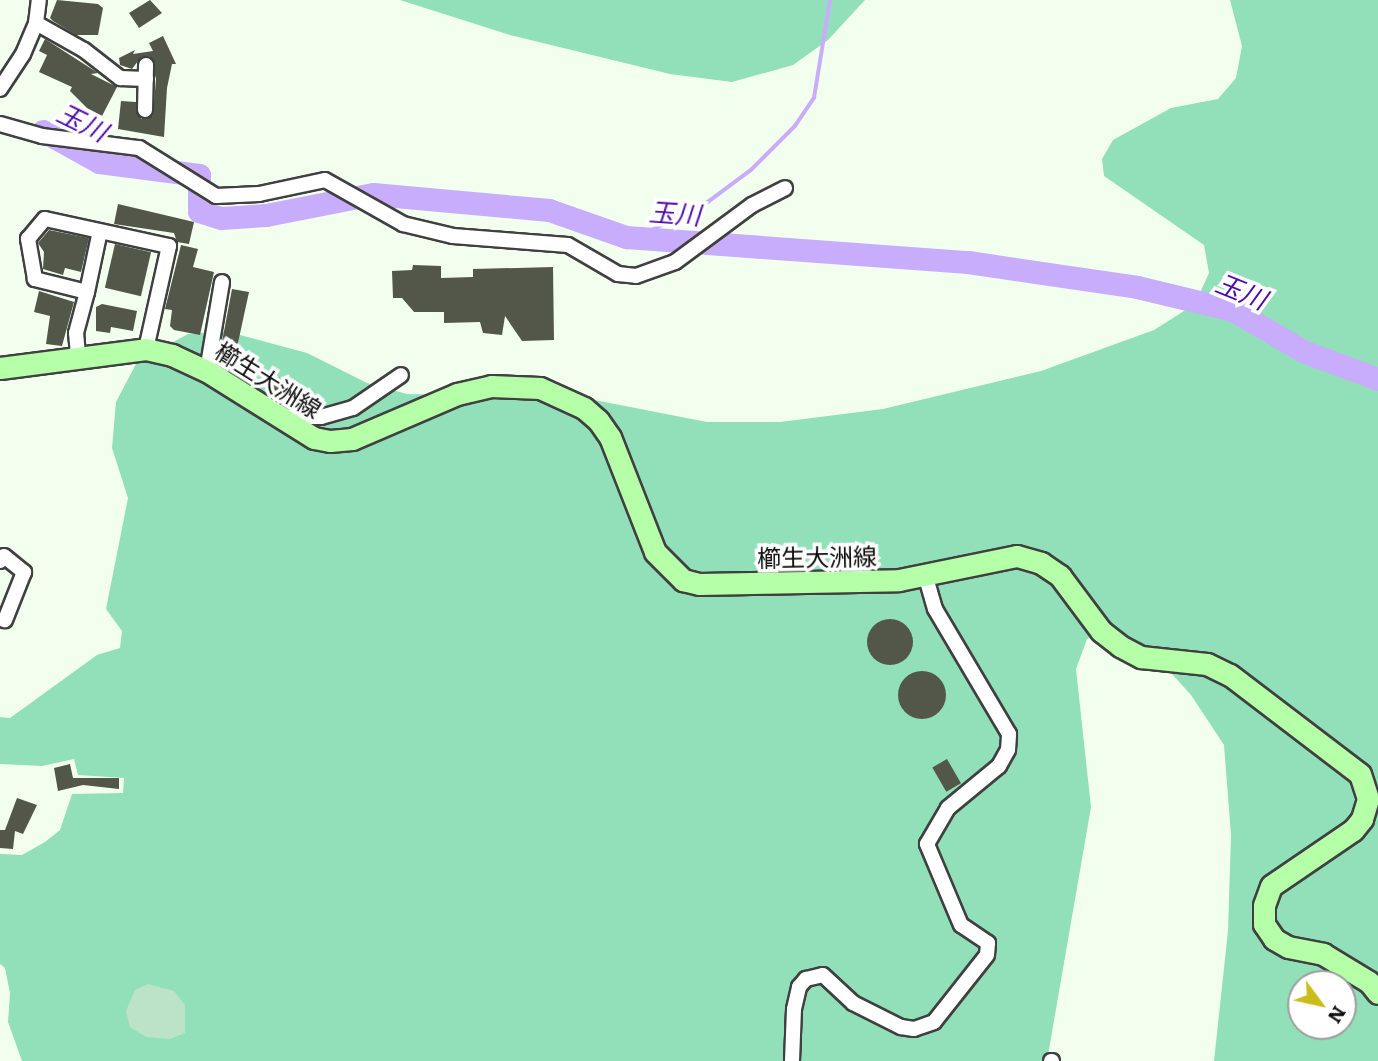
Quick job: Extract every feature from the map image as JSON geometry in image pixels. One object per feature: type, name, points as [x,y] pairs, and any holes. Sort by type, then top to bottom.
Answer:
[{"type":"main road","name":"櫛生大洲線","points":[[0,368],[78,355],[146,349],[207,371],[314,438],[352,439],[457,394],[491,386],[540,388],[584,408],[598,420],[610,437],[655,552],[683,580],[752,584],[926,578],[990,560],[1017,556],[1041,563],[1060,576],[1101,631],[1120,646],[1141,657],[1207,664],[1230,675],[1360,774],[1368,799],[1362,820],[1353,830],[1271,886],[1264,905],[1264,924],[1274,939],[1288,947],[1323,954],[1369,982],[1378,993]]},
{"type":"street","points":[[0,89],[23,54],[36,23],[39,0]]},
{"type":"street","points":[[36,23],[84,50],[120,78],[146,72],[145,110]]},
{"type":"street","points":[[0,124],[42,136],[139,148],[216,196],[259,194],[325,180],[403,224],[453,236],[568,245],[618,274],[636,276],[675,262],[752,205],[785,188]]},
{"type":"street","points":[[87,292],[36,279],[28,239],[45,219],[169,246],[146,349]]},
{"type":"street","points":[[78,355],[76,333],[100,231]]},
{"type":"street","points":[[207,371],[222,282]]},
{"type":"street","points":[[278,417],[321,417],[353,408],[401,375]]},
{"type":"street","points":[[0,561],[4,556],[24,572],[5,620]]},
{"type":"street","points":[[792,1061],[794,1009],[806,979],[823,975],[852,1003],[901,1027],[914,1029],[934,1022],[987,955],[988,943],[961,925],[927,844],[934,826],[948,808],[999,766],[1008,750],[1009,734],[934,609],[926,578]]},
{"type":"green space","points":[[400,0],[865,0],[828,40],[793,65],[732,82],[670,74],[510,35]]},
{"type":"green space","points":[[1230,0],[1378,0],[1378,1061],[1214,1061],[1228,931],[1231,835],[1224,745],[1191,695],[1148,647],[1112,630],[1087,639],[1076,669],[1091,807],[1047,1061],[22,1061],[8,1022],[10,993],[5,968],[0,964],[0,854],[22,855],[60,830],[72,794],[123,793],[124,778],[78,775],[74,759],[42,766],[0,764],[0,717],[10,718],[97,655],[120,648],[122,631],[106,609],[128,498],[112,448],[116,402],[137,362],[188,334],[225,331],[307,353],[367,383],[407,394],[584,398],[707,422],[780,422],[883,409],[1041,371],[1154,330],[1195,304],[1209,273],[1204,245],[1104,176],[1102,159],[1113,140],[1171,108],[1218,99],[1236,78],[1242,46]]},
{"type":"green space","points":[[148,984],[174,991],[185,1005],[185,1033],[170,1039],[146,1037],[130,1027],[126,1011],[135,990]]},
{"type":"building","points":[[57,0],[98,4],[103,8],[98,35],[76,35],[53,21],[50,18]]},
{"type":"building","points":[[150,0],[162,13],[139,28],[129,13]]},
{"type":"building","points":[[163,36],[176,64],[172,64],[167,88],[164,137],[118,129],[121,101],[136,102],[141,119],[153,116],[156,79],[150,56],[141,57],[132,69],[120,65],[119,58],[135,50],[133,54],[153,51],[149,43]]},
{"type":"building","points":[[45,39],[98,73],[91,74],[117,87],[102,116],[87,108],[70,91],[72,87],[39,72],[47,55],[39,51]]},
{"type":"building","points":[[118,204],[194,222],[189,244],[177,242],[174,233],[114,224]]},
{"type":"building","points":[[49,230],[89,238],[81,272],[65,268],[63,275],[43,269],[44,252],[38,243]]},
{"type":"building","points":[[115,244],[151,252],[141,296],[105,288]]},
{"type":"building","points":[[181,245],[198,249],[193,267],[214,272],[200,335],[174,330],[170,326],[172,310],[165,309]]},
{"type":"building","points":[[413,265],[441,266],[441,278],[473,277],[473,269],[553,267],[554,340],[522,341],[505,316],[502,335],[483,333],[480,322],[444,323],[444,312],[414,312],[402,298],[393,298],[392,271],[412,270]]},
{"type":"building","points":[[232,289],[249,292],[236,352],[226,350],[228,344],[222,342]]},
{"type":"building","points":[[39,291],[74,302],[62,346],[46,344],[50,316],[34,312]]},
{"type":"building","points":[[102,304],[137,311],[133,331],[111,327],[110,333],[96,331],[96,307]]},
{"type":"building","points":[[279,377],[290,385],[279,401],[268,392]]},
{"type":"building","points":[[890,619],[907,625],[913,642],[907,659],[890,665],[873,659],[867,642],[873,625]]},
{"type":"building","points":[[922,671],[939,678],[946,695],[939,712],[922,719],[905,712],[898,695],[905,678]]},
{"type":"building","points":[[947,759],[961,783],[946,792],[932,768]]},
{"type":"building","points":[[70,764],[73,778],[119,778],[119,789],[83,785],[58,791],[54,768]]},
{"type":"building","points":[[17,798],[37,805],[23,834],[15,831],[13,849],[0,848],[0,830],[5,830]]},
{"type":"waterway","points":[[640,236],[708,202],[751,170],[795,126],[814,98],[830,0]]},
{"type":"waterway","name":"玉川","points":[[43,131],[99,162],[199,175],[199,211],[221,218],[266,215],[373,194],[549,210],[626,237],[968,262],[1137,287],[1233,310],[1305,352],[1378,379]]}]
